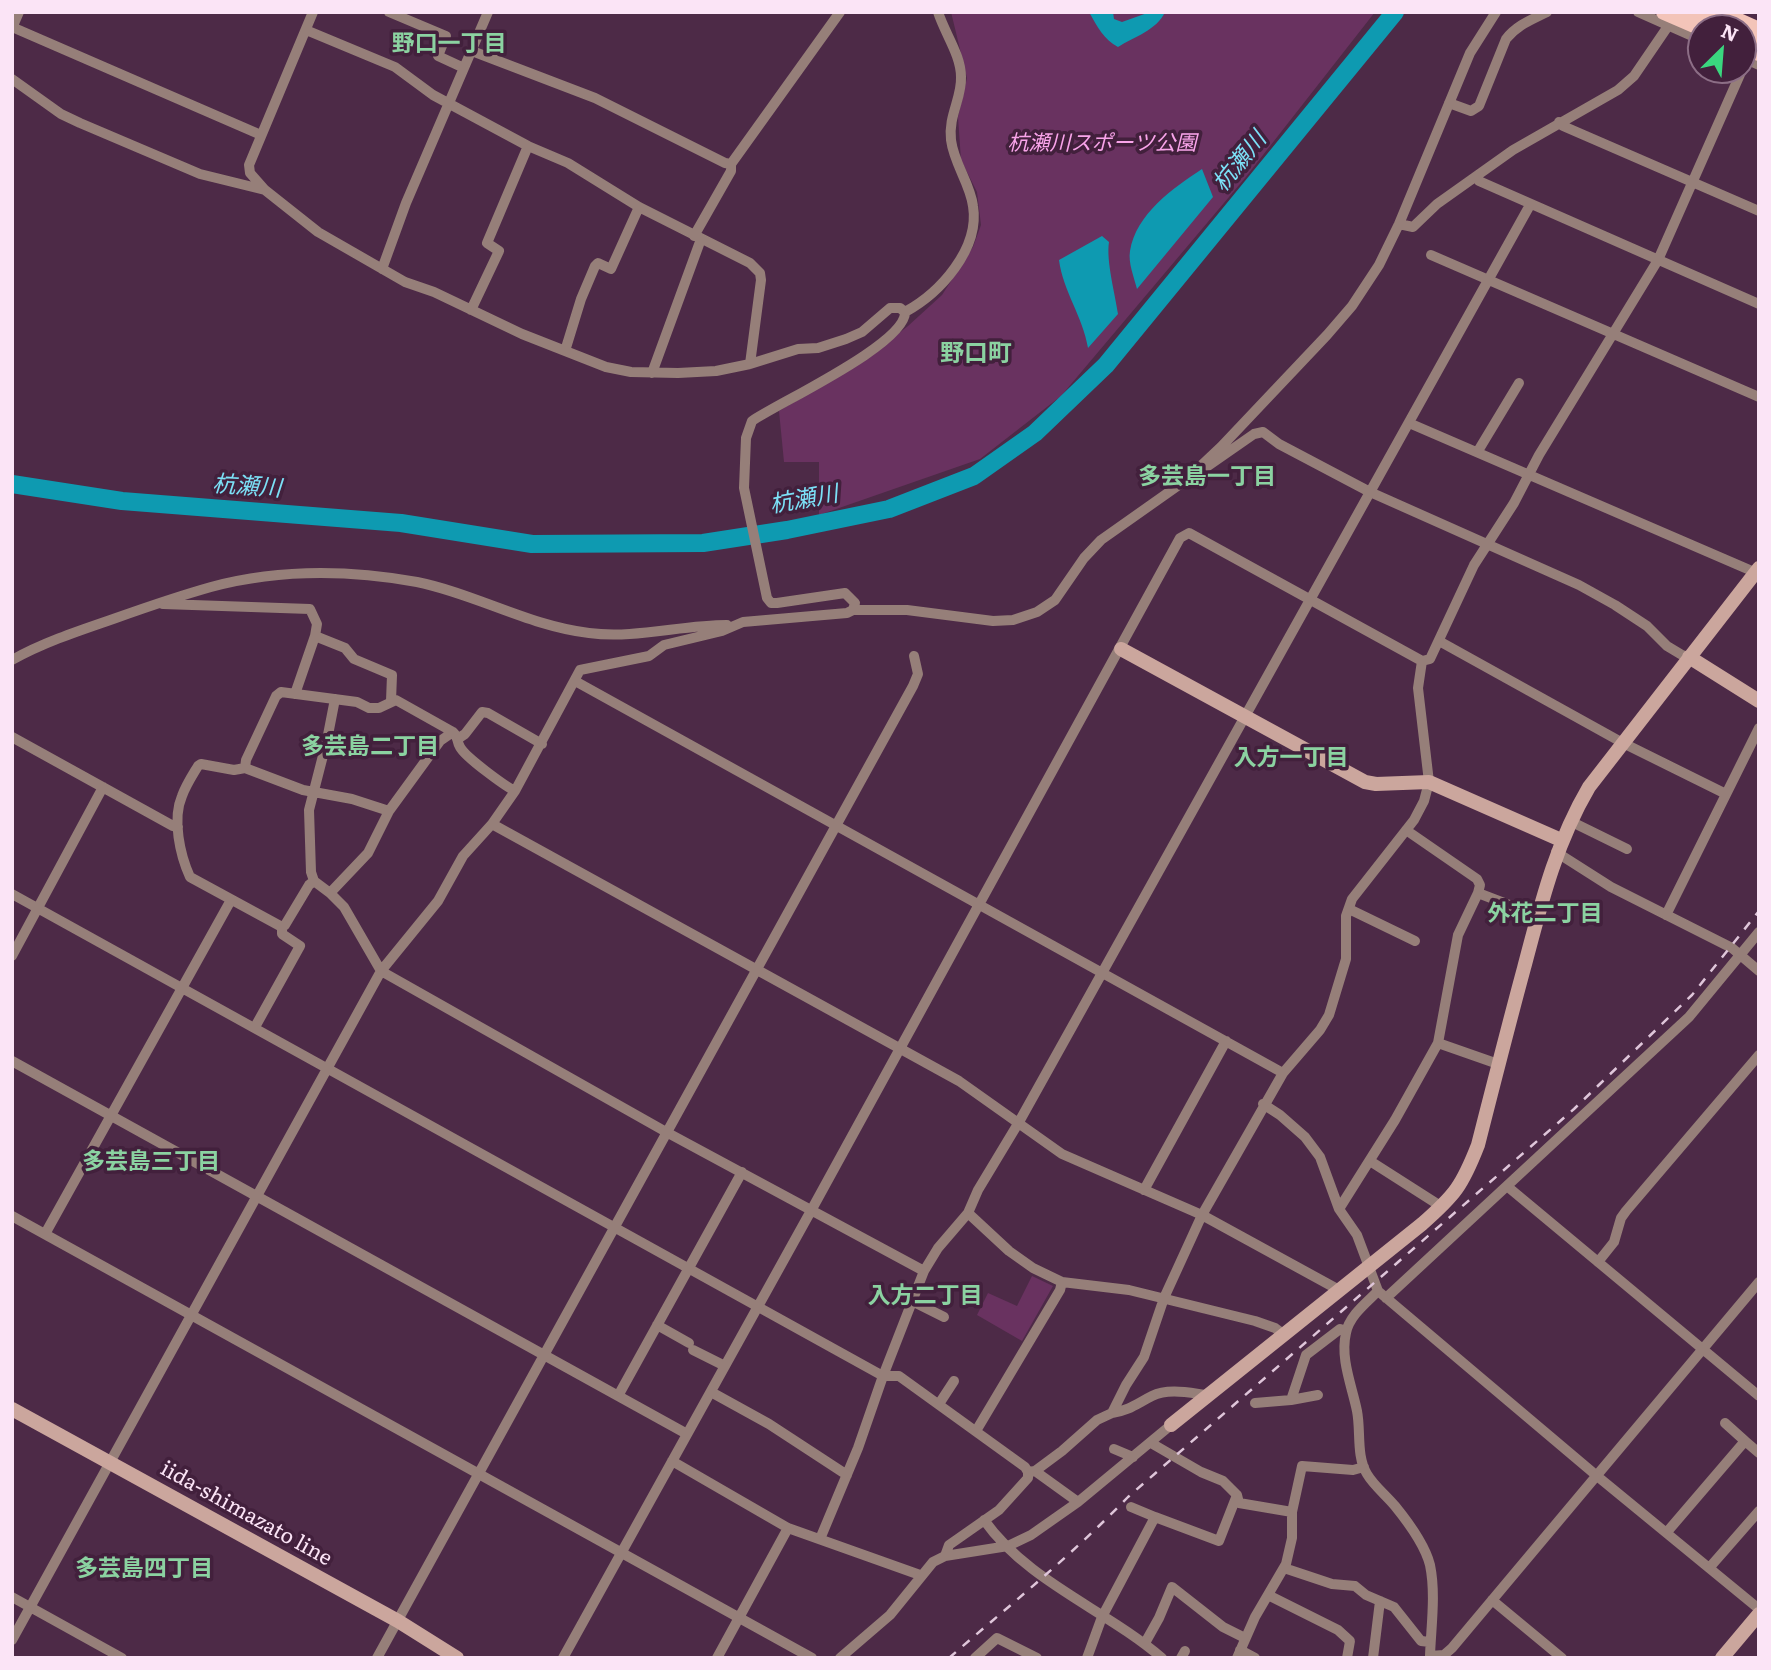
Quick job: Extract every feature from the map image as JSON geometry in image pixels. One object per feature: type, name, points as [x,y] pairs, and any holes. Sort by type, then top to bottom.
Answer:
[{"type":"main road","points":[[1666,19],[1687,24]]},
{"type":"street","points":[[19,12],[12,27],[261,135]]},
{"type":"street","points":[[313,12],[248,169],[265,190],[318,232],[405,282],[434,292],[565,351],[606,367],[631,372],[716,371],[750,364],[798,349],[818,348],[846,340],[862,332],[890,309],[900,308],[905,313]]},
{"type":"street","points":[[389,12],[446,36],[438,56],[464,68]]},
{"type":"street","points":[[383,269],[406,203],[488,12]]},
{"type":"street","points":[[652,373],[697,237],[731,171],[731,164],[840,12]]},
{"type":"street","points":[[853,610],[855,603],[845,593],[771,603],[767,598],[744,488],[746,438],[752,421],[865,356],[902,325],[905,313],[922,303],[945,281],[963,254],[973,232],[973,206],[954,159],[951,138],[952,115],[962,79],[958,58],[938,12]]},
{"type":"street","points":[[1186,480],[1294,371],[1352,306],[1379,265],[1399,224],[1470,53],[1496,12]]},
{"type":"street","points":[[1449,103],[1471,111],[1479,106],[1511,32],[1518,25],[1547,12]]},
{"type":"street","points":[[1638,12],[1666,19],[1687,32]]},
{"type":"street","points":[[1399,224],[1413,227],[1437,204],[1513,150],[1618,90],[1634,76],[1666,19],[1678,12]]},
{"type":"street","points":[[306,30],[395,67],[450,104],[528,146],[568,163],[639,208],[750,263],[760,273],[750,364]]},
{"type":"street","points":[[472,51],[595,98],[731,164]]},
{"type":"street","points":[[12,79],[61,114],[99,132],[200,174],[265,190]]},
{"type":"street","points":[[563,1658],[1180,538],[1189,533],[1422,661],[1430,659],[1475,565],[1658,260],[1735,84]]},
{"type":"street","points":[[1559,122],[1759,211]]},
{"type":"street","points":[[471,310],[499,251],[487,243],[528,146]]},
{"type":"street","points":[[1477,176],[1479,181],[1530,205],[1759,304]]},
{"type":"street","points":[[820,1539],[924,1271],[938,1248],[968,1213],[978,1190],[1019,1122],[1530,205]]},
{"type":"street","points":[[565,351],[581,299],[595,266],[598,264],[611,269],[639,208]]},
{"type":"street","points":[[1431,256],[1759,397]]},
{"type":"street","points":[[1478,451],[1518,383]]},
{"type":"street","points":[[840,1658],[890,1615],[933,1562],[945,1556],[1008,1546],[1031,1535],[1078,1502],[1455,1193],[1478,1145],[1538,916],[1559,846],[1570,821],[1589,788],[1758,571],[1409,423]]},
{"type":"street","points":[[12,660],[79,631],[214,586],[267,576],[324,573],[368,575],[417,583],[455,592],[550,626],[591,634],[630,634],[732,625],[847,613],[853,610],[907,610],[993,621],[1013,620],[1037,612],[1055,600],[1084,558],[1101,540],[1254,434],[1263,432],[1279,444],[1370,492],[1579,585],[1647,626],[1667,646],[1759,701]]},
{"type":"street","points":[[159,603],[310,610],[317,624],[315,636],[295,694]]},
{"type":"street","points":[[12,1640],[381,971],[438,901],[463,856],[492,824],[515,791],[580,670],[649,656],[664,645],[722,631],[732,625]]},
{"type":"street","points":[[315,636],[345,648],[354,659],[392,674],[391,701]]},
{"type":"street","points":[[1439,641],[1623,743],[1726,794]]},
{"type":"street","points":[[1121,649],[1365,782],[1429,782],[1559,846],[1611,887],[1732,948],[1759,971]]},
{"type":"street","points":[[377,1658],[913,686],[918,674],[914,656]]},
{"type":"street","points":[[1112,1413],[1144,1357],[1164,1298],[1202,1215],[1263,1104],[1283,1073],[1320,1030],[1329,1015],[1346,959],[1346,916],[1360,886],[1406,830],[1424,801],[1429,782],[1418,688],[1422,661]]},
{"type":"street","points":[[575,681],[1283,1073]]},
{"type":"street","points":[[245,768],[246,760],[276,696],[281,692],[356,702],[369,708],[379,708],[396,700],[456,735],[460,747],[476,763],[515,791]]},
{"type":"street","points":[[335,699],[309,810],[311,872],[314,881],[344,907],[381,971],[668,1133],[924,1271]]},
{"type":"street","points":[[330,893],[369,853],[389,811],[440,741],[465,734],[482,712],[542,744]]},
{"type":"street","points":[[1666,915],[1759,728]]},
{"type":"street","points":[[12,737],[173,827],[178,827]]},
{"type":"street","points":[[282,927],[190,877],[183,862],[178,827],[181,798],[198,766],[201,764],[234,770],[245,768],[303,790],[352,799],[389,811]]},
{"type":"street","points":[[12,956],[103,787]]},
{"type":"street","points":[[1570,821],[1627,849]]},
{"type":"street","points":[[492,824],[959,1080],[1062,1154],[1202,1215],[1339,1290]]},
{"type":"street","points":[[1339,1209],[1438,1043],[1458,935],[1480,885],[1478,879],[1406,830]]},
{"type":"street","points":[[255,1027],[300,946],[282,934],[282,927],[314,881]]},
{"type":"street","points":[[1478,893],[1538,916]]},
{"type":"street","points":[[12,894],[329,1067],[883,1376],[899,1376],[1078,1502]]},
{"type":"street","points":[[45,1234],[231,900]]},
{"type":"street","points":[[1349,909],[1415,941]]},
{"type":"street","points":[[1386,1298],[1689,1017],[1759,932]]},
{"type":"street","points":[[1144,1190],[1226,1041]]},
{"type":"street","points":[[1438,1043],[1498,1064]]},
{"type":"street","points":[[1598,1262],[1614,1242],[1621,1218],[1626,1211],[1759,1055]]},
{"type":"street","points":[[12,1061],[687,1434]]},
{"type":"street","points":[[1263,1104],[1305,1137],[1320,1157],[1339,1209],[1357,1235],[1378,1291],[1759,1609]]},
{"type":"street","points":[[1370,1161],[1441,1207]]},
{"type":"street","points":[[618,1396],[742,1172]]},
{"type":"street","points":[[1508,1187],[1759,1396]]},
{"type":"street","points":[[968,1213],[1017,1257],[1062,1282],[1129,1290],[1164,1298],[1255,1321],[1283,1334]]},
{"type":"street","points":[[12,1216],[812,1658]]},
{"type":"street","points":[[976,1431],[1060,1290],[1062,1282]]},
{"type":"street","points":[[1378,1291],[1358,1311],[1346,1331],[1344,1346],[1349,1389],[1357,1411],[1364,1467],[1377,1488],[1395,1506],[1420,1544],[1429,1564],[1432,1586],[1430,1657],[1444,1655],[1452,1648],[1759,1282]]},
{"type":"street","points":[[912,1301],[944,1317]]},
{"type":"street","points":[[657,1325],[725,1366]]},
{"type":"street","points":[[1291,1400],[1306,1355],[1340,1329],[1346,1331]]},
{"type":"street","points":[[939,1404],[954,1381]]},
{"type":"street","points":[[711,1392],[769,1424],[847,1475]]},
{"type":"street","points":[[945,1556],[948,1545],[999,1510],[1032,1471],[1062,1451],[1097,1420],[1112,1413],[1130,1410],[1154,1395],[1167,1392],[1207,1395]]},
{"type":"street","points":[[1255,1403],[1318,1395]]},
{"type":"street","name":"iida-shimazato line","points":[[12,1409],[398,1620],[457,1658]]},
{"type":"street","points":[[1725,1423],[1759,1453]]},
{"type":"street","points":[[1667,1532],[1745,1441]]},
{"type":"street","points":[[1151,1443],[1201,1472],[1223,1481],[1237,1495],[1238,1503],[1292,1512]]},
{"type":"street","points":[[1114,1449],[1133,1457]]},
{"type":"street","points":[[672,1461],[788,1528],[920,1576]]},
{"type":"street","points":[[1255,1658],[1238,1654],[1284,1568],[1292,1538],[1292,1512],[1302,1466],[1353,1470],[1364,1467]]},
{"type":"street","points":[[1131,1507],[1219,1542],[1237,1495]]},
{"type":"street","points":[[1710,1567],[1759,1511]]},
{"type":"street","points":[[1087,1658],[1102,1616],[1155,1517]]},
{"type":"street","points":[[984,1520],[999,1541],[1056,1587],[1145,1643],[1162,1658]]},
{"type":"street","points":[[717,1658],[788,1528]]},
{"type":"street","points":[[1284,1568],[1332,1584],[1355,1586],[1366,1595],[1394,1607],[1421,1641],[1430,1642]]},
{"type":"street","points":[[1145,1643],[1172,1587],[1223,1626],[1245,1639]]},
{"type":"street","points":[[1268,1595],[1338,1630],[1350,1640],[1346,1658]]},
{"type":"street","points":[[12,1597],[121,1658]]},
{"type":"street","points":[[1492,1600],[1562,1658]]},
{"type":"street","points":[[1373,1658],[1380,1601]]},
{"type":"street","points":[[1722,1658],[1759,1614]]},
{"type":"street","points":[[975,1658],[997,1638],[1037,1658]]},
{"type":"green space","name":"杭瀬川スポーツ公園","points":[[951,12],[1375,12],[1245,178],[1061,396],[980,459],[819,515],[819,462],[784,462],[779,411],[862,362],[942,295],[973,247],[981,225],[977,192],[961,160],[958,117],[967,78]]},
{"type":"green space","points":[[1032,1276],[1053,1286],[1022,1341],[977,1315],[988,1293],[1017,1306]]},
{"type":"water","points":[[1089,12],[1113,12],[1114,19],[1122,22],[1150,12],[1165,12],[1157,24],[1118,47],[1105,37]]},
{"type":"water","points":[[1202,169],[1213,197],[1137,289],[1130,251],[1140,225],[1157,203]]},
{"type":"water","points":[[1102,236],[1109,242],[1110,268],[1118,314],[1088,348],[1059,260]]},
{"type":"waterway","name":"杭瀬川","points":[[12,484],[122,501],[401,523],[532,544],[703,543],[787,530],[889,509],[974,476],[1035,433],[1106,365],[1395,12]]},
{"type":"railway","points":[[949,1658],[1063,1559],[1128,1497],[1574,1109],[1692,995],[1759,911]]},
{"type":"district","name":"野口一丁目","points":[[449,44]]},
{"type":"district","name":"野口町","points":[[976,354]]},
{"type":"district","name":"多芸島一丁目","points":[[1207,477]]},
{"type":"district","name":"多芸島二丁目","points":[[370,747]]},
{"type":"district","name":"入方一丁目","points":[[1291,758]]},
{"type":"district","name":"外花二丁目","points":[[1545,914]]},
{"type":"district","name":"多芸島三丁目","points":[[151,1162]]},
{"type":"district","name":"入方二丁目","points":[[925,1296]]},
{"type":"district","name":"多芸島四丁目","points":[[144,1569]]}]
